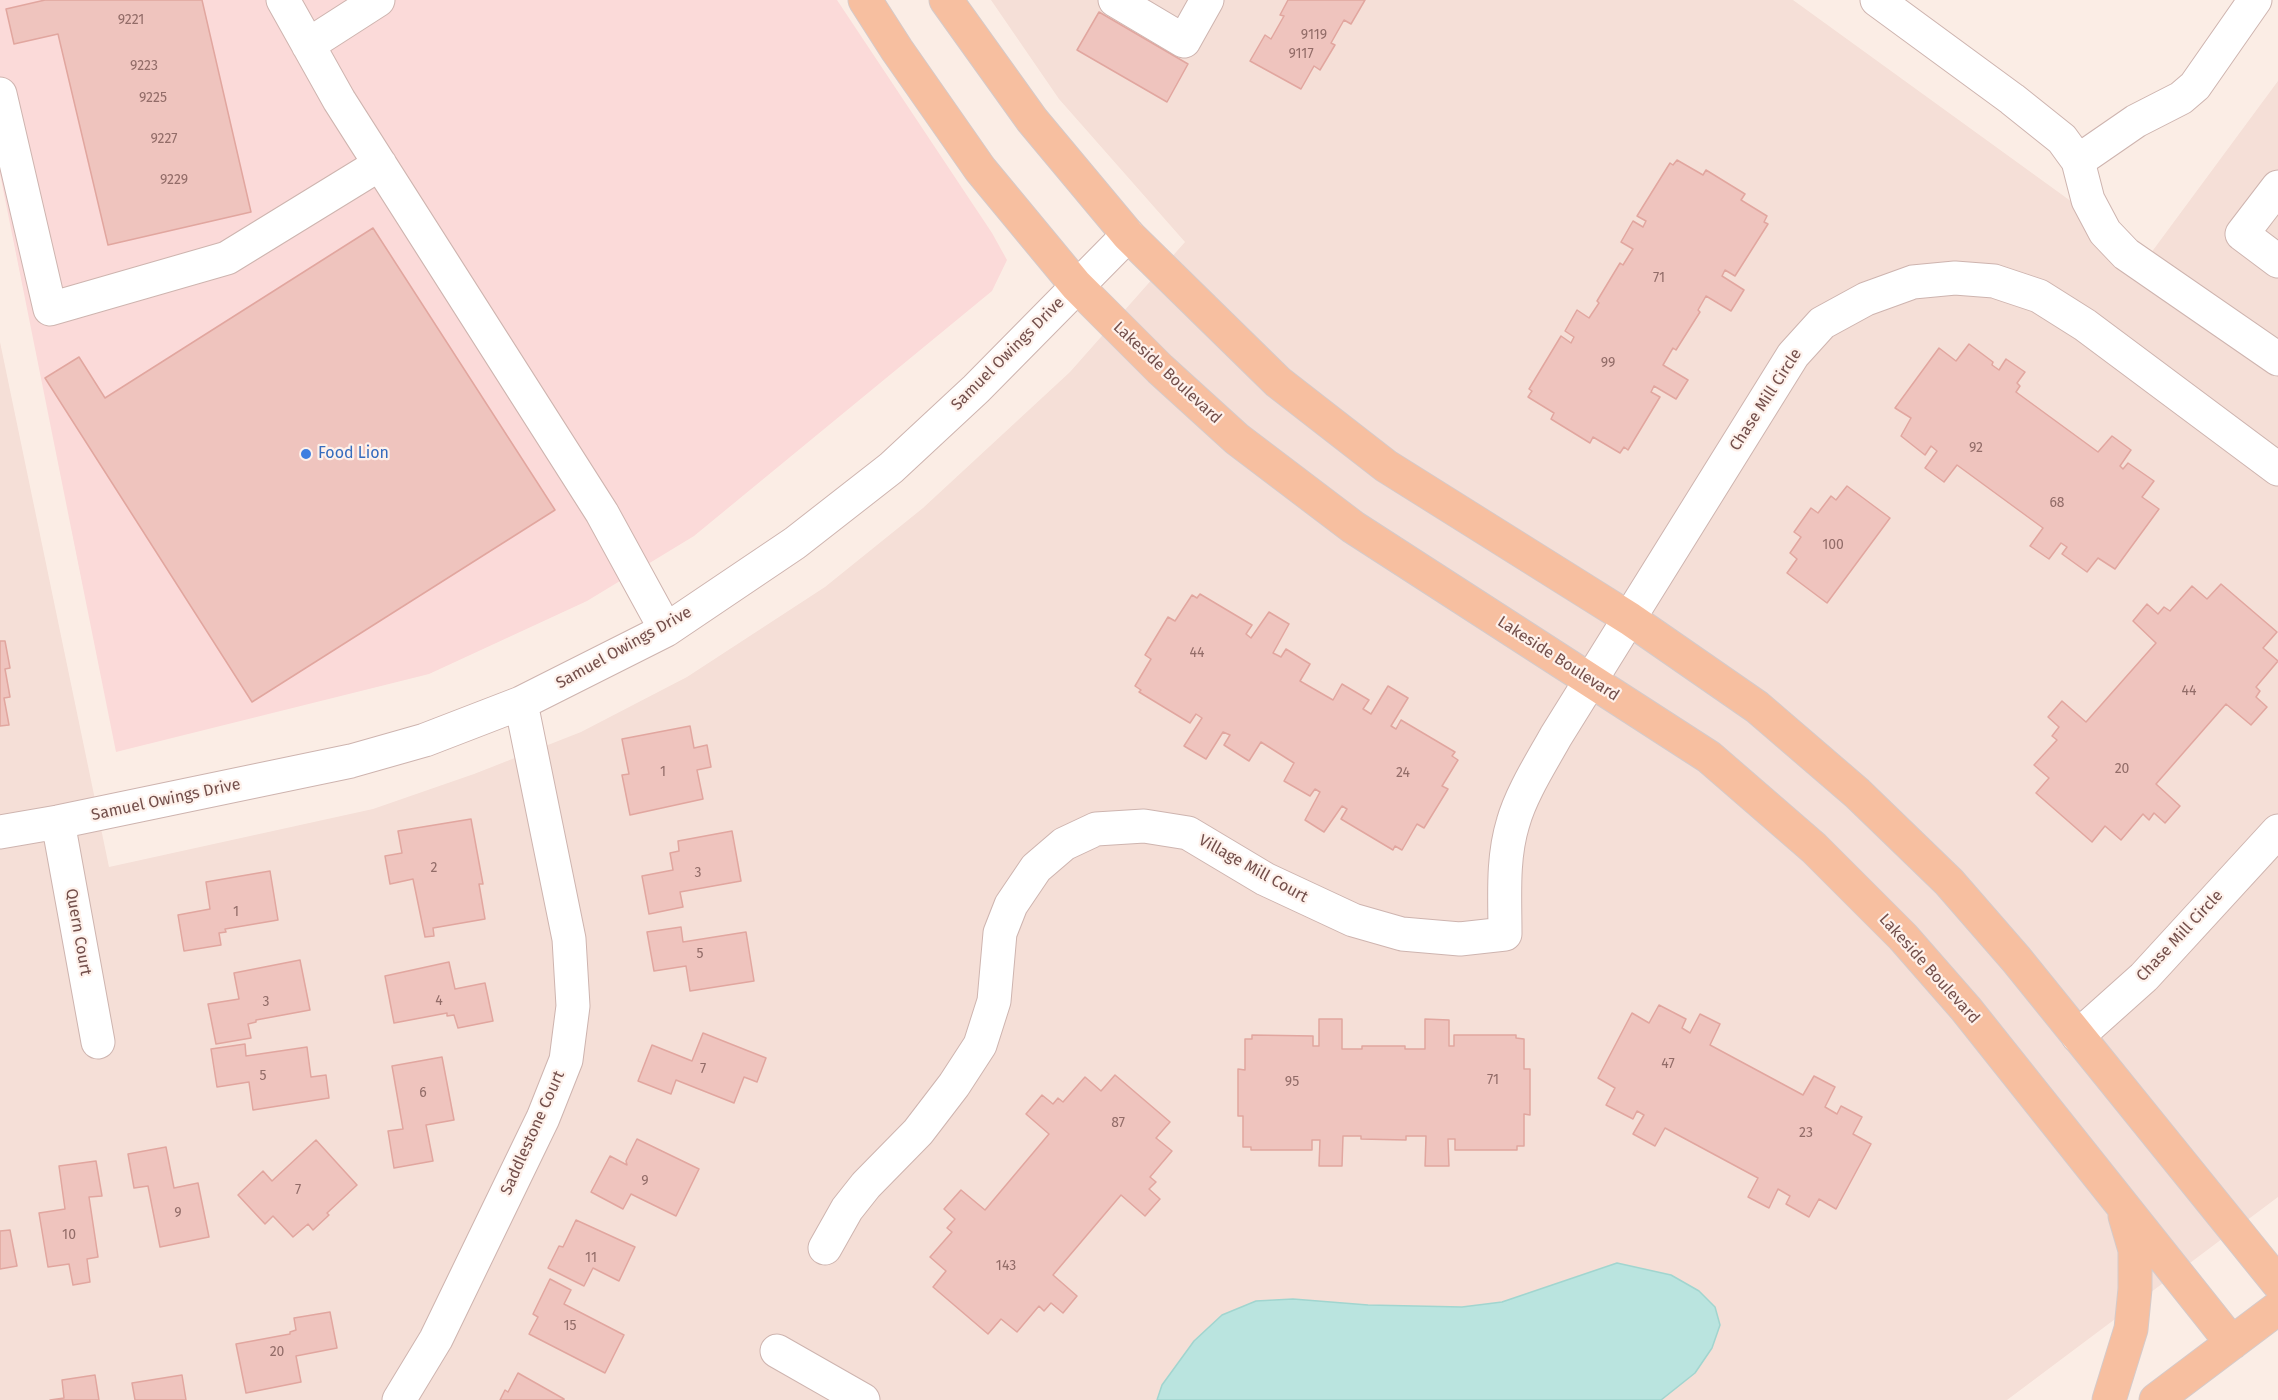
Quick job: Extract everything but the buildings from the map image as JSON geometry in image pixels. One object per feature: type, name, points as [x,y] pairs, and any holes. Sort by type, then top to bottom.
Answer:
[{"type":"main road","name":"Lakeside Boulevard","points":[[865,0],[980,169],[1076,285],[1160,369],[1238,439],[1353,527],[1709,757],[1823,856],[1903,937],[1966,1009],[2232,1343]]},
{"type":"main road","points":[[946,0],[1032,120],[1128,235],[1278,382],[1386,466],[1630,619],[1757,707],[1857,793],[1949,882],[2016,959],[2278,1283]]},
{"type":"main road","points":[[2109,1400],[2131,1329],[2135,1289],[2135,1250],[2122,1206]]},
{"type":"main road","points":[[2157,1400],[2278,1308]]},
{"type":"street","points":[[283,0],[339,100],[602,513],[666,630]]},
{"type":"street","points":[[308,45],[378,0]]},
{"type":"street","points":[[1115,0],[1184,41],[1207,0]]},
{"type":"street","points":[[1877,0],[2012,99],[2062,139],[2079,161],[2088,200],[2105,232],[2126,254],[2278,359]]},
{"type":"street","points":[[2079,161],[2136,121],[2181,98],[2195,86],[2255,0]]},
{"type":"street","points":[[0,94],[50,309],[227,258],[380,164]]},
{"type":"street","points":[[2278,187],[2242,234],[2278,261]]},
{"type":"street","name":"Samuel Owings Drive","points":[[0,832],[351,761],[425,740],[521,704],[666,630],[795,543],[891,468],[976,388],[1128,235]]},
{"type":"street","name":"Chase Mill Circle","points":[[1591,681],[1763,401],[1794,355],[1822,322],[1866,299],[1913,282],[1954,278],[1994,281],[2039,296],[2085,325],[2278,469]]},
{"type":"street","name":"Village Mill Court","points":[[825,1248],[847,1209],[866,1185],[918,1132],[954,1085],[980,1045],[994,1001],[1000,933],[1011,905],[1036,868],[1064,844],[1096,829],[1144,825],[1188,833],[1265,879],[1353,920],[1402,934],[1460,939],[1505,934],[1505,868],[1513,823],[1534,776],[1591,681]]},
{"type":"street","name":"Saddlestone Court","points":[[399,1400],[436,1340],[543,1118],[566,1060],[573,1006],[569,939],[521,704]]},
{"type":"street","name":"Quern Court","points":[[58,822],[98,1042]]},
{"type":"street","name":"Chase Mill Circle","points":[[2078,1036],[2144,977],[2278,831]]},
{"type":"street","points":[[777,1351],[863,1400]]},
{"type":"shaded area","points":[[0,0],[837,0],[992,233],[1007,260],[992,291],[694,536],[587,601],[429,674],[116,752],[0,174]]},
{"type":"shaded area","points":[[991,0],[1793,0],[2148,257],[2278,81],[2278,1197],[2007,1400],[0,1400],[0,342],[109,867],[373,809],[474,774],[581,732],[687,677],[825,587],[923,508],[1070,372],[1185,242],[1059,99]]},
{"type":"water","points":[[1617,1263],[1671,1275],[1699,1291],[1715,1307],[1720,1325],[1712,1348],[1695,1373],[1661,1400],[1157,1400],[1162,1385],[1194,1341],[1222,1315],[1256,1301],[1293,1299],[1368,1305],[1462,1307],[1502,1302]]},
{"type":"place","name":"Food Lion","points":[[306,454]]}]
